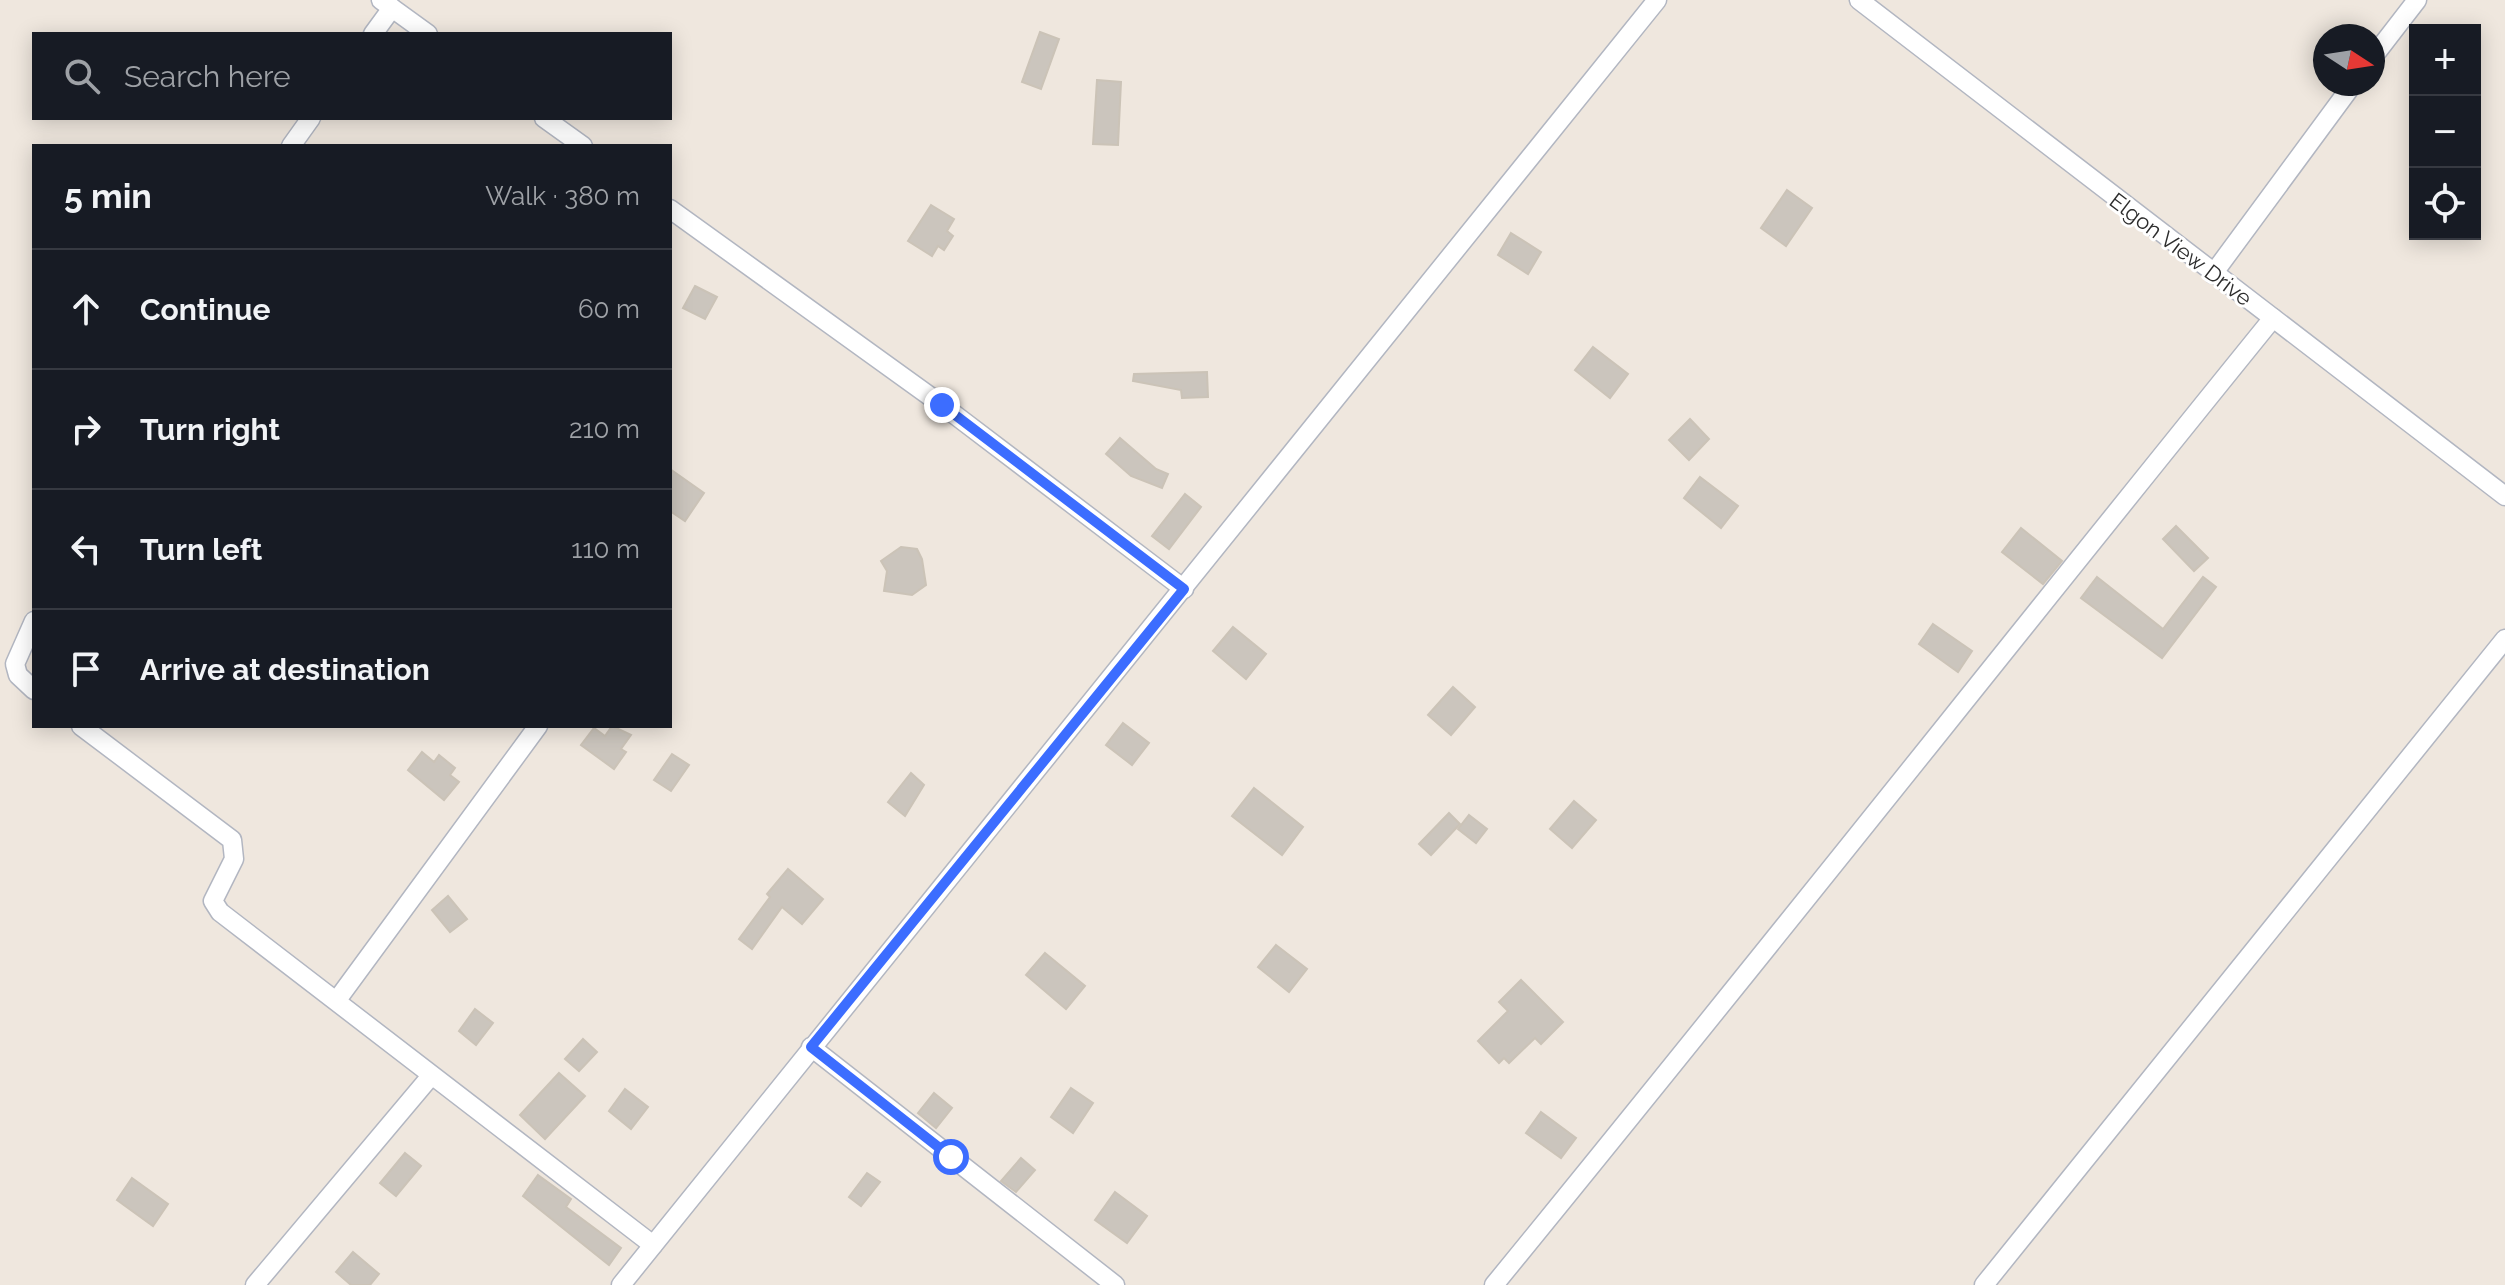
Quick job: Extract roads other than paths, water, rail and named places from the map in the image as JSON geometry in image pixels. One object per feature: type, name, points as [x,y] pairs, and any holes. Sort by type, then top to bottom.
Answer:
[{"type":"street","points":[[621,1285],[1657,0]]},
{"type":"street","name":"Elgon View Drive","points":[[1859,0],[2505,496]]},
{"type":"street","points":[[2385,41],[2417,0]]},
{"type":"street","points":[[374,32],[387,4],[425,32]]},
{"type":"street","points":[[2213,274],[2344,96]]},
{"type":"street","points":[[292,144],[310,120]]},
{"type":"street","points":[[547,120],[580,144]]},
{"type":"street","points":[[672,210],[942,405],[1184,589]]},
{"type":"street","points":[[1494,1285],[1795,917],[2059,582],[2273,318]]},
{"type":"street","points":[[32,626],[15,664],[18,675],[32,688]]},
{"type":"street","points":[[1984,1285],[2505,639]]},
{"type":"street","points":[[84,728],[232,840],[236,849],[232,866],[213,901],[220,912],[337,1000],[430,1077],[653,1245]]},
{"type":"street","points":[[337,1000],[537,728]]},
{"type":"street","points":[[811,1047],[1115,1285]]},
{"type":"street","points":[[255,1285],[430,1077]]}]
